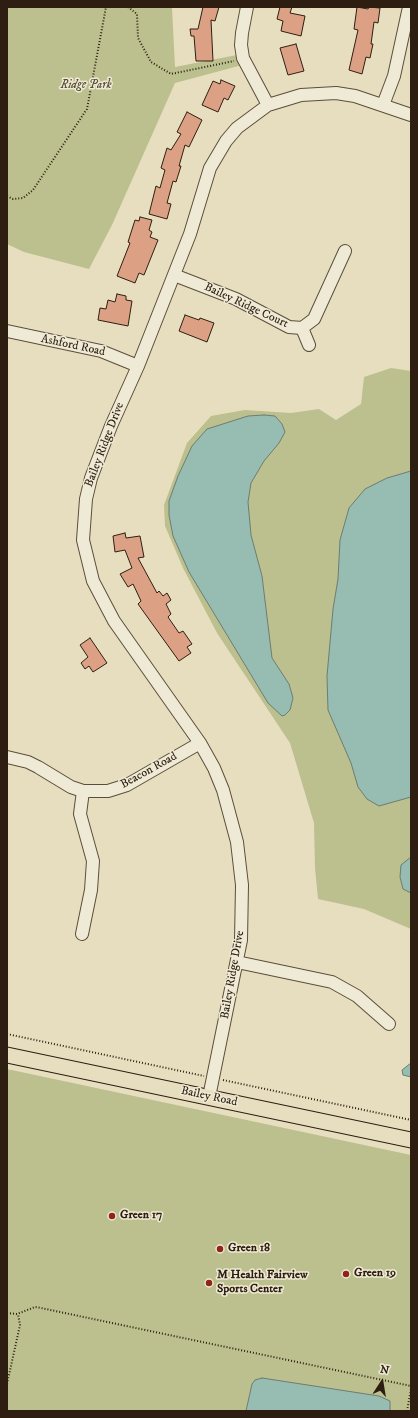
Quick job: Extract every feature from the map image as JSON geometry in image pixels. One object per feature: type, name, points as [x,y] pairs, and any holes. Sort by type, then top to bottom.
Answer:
[{"type":"main road","name":"Bailey Road","points":[[7,1054],[411,1140]]},
{"type":"street","points":[[247,7],[241,45],[243,58],[268,105]]},
{"type":"street","points":[[383,105],[394,76],[409,7]]},
{"type":"street","name":"Bailey Ridge Drive","points":[[209,1097],[241,940],[243,912],[242,885],[237,842],[223,790],[214,768],[200,743],[104,604],[93,581],[83,540],[86,499],[91,478],[138,366],[190,234],[204,184],[214,161],[226,141],[237,128],[268,105],[301,94],[318,92],[354,96],[411,116]]},
{"type":"street","name":"Bailey Ridge Court","points":[[174,275],[236,299],[289,327],[302,328],[314,320],[345,251]]},
{"type":"street","points":[[302,328],[309,345]]},
{"type":"street","name":"Ashford Road","points":[[7,331],[102,351],[138,366]]},
{"type":"street","name":"Beacon Road","points":[[7,757],[28,762],[71,787],[83,791],[102,791],[119,789],[200,743]]},
{"type":"street","points":[[82,934],[91,890],[93,861],[80,814],[83,791]]},
{"type":"street","points":[[237,962],[332,982],[357,996],[389,1024]]},
{"type":"path","points":[[7,196],[13,199],[24,198],[33,190],[79,124],[87,109],[106,7]]},
{"type":"path","points":[[128,7],[137,14],[138,38],[151,62],[171,74],[234,62],[243,58]]},
{"type":"path","points":[[7,1034],[200,1075]]},
{"type":"path","points":[[231,1081],[411,1120]]},
{"type":"path","points":[[7,1313],[18,1314],[35,1307],[41,1308],[411,1388],[407,1411]]},
{"type":"path","points":[[7,1384],[20,1325],[18,1314]]},
{"type":"green space","name":"Ridge Park","points":[[7,7],[172,7],[175,67],[242,54],[246,64],[175,83],[112,225],[89,269],[24,252],[7,244]]},
{"type":"green space","points":[[391,368],[411,371],[411,929],[364,909],[318,899],[315,868],[314,823],[290,743],[217,633],[183,568],[165,526],[164,505],[187,443],[211,416],[245,410],[291,413],[319,409],[336,420],[361,404],[364,377]]},
{"type":"green space","name":"M Health Fairview Sports Center","points":[[7,1069],[411,1155],[411,1411],[7,1411]]},
{"type":"water","points":[[248,416],[275,416],[282,424],[285,432],[279,443],[264,461],[251,483],[248,502],[251,535],[262,576],[272,658],[289,684],[293,698],[290,710],[282,716],[268,703],[189,572],[173,536],[169,515],[169,501],[178,476],[192,446],[207,429]]},
{"type":"water","points":[[411,471],[411,797],[379,806],[367,799],[358,787],[351,763],[328,710],[327,676],[333,609],[338,579],[340,540],[349,508],[365,489],[387,478]]},
{"type":"water","points":[[411,857],[411,893],[403,889],[400,877],[401,865]]},
{"type":"water","points":[[411,1063],[411,1077],[403,1075],[402,1070]]},
{"type":"water","points":[[262,1378],[379,1396],[390,1401],[390,1411],[246,1411],[252,1384],[255,1380]]},
{"type":"building","points":[[203,7],[219,7],[215,21],[211,20],[213,61],[196,61],[194,36],[191,36],[190,29],[198,29]]},
{"type":"building","points":[[280,7],[292,7],[290,13],[305,16],[301,36],[281,31],[283,21],[277,19]]},
{"type":"building","points":[[357,7],[368,9],[369,7],[380,8],[378,23],[374,22],[371,44],[373,44],[370,58],[366,57],[362,74],[349,70],[358,30],[354,29]]},
{"type":"building","points":[[296,44],[304,71],[288,75],[280,48]]},
{"type":"building","points":[[221,80],[235,86],[228,100],[224,98],[218,112],[202,105],[213,81],[220,84]]},
{"type":"building","points":[[187,112],[202,120],[189,147],[185,145],[179,166],[181,166],[176,182],[173,181],[167,203],[171,204],[167,219],[149,214],[156,186],[160,188],[165,170],[161,168],[167,148],[171,150],[181,134],[177,132]]},
{"type":"building","points":[[140,217],[152,220],[149,230],[152,232],[150,237],[158,240],[144,275],[139,273],[135,283],[117,276],[130,243],[128,242],[135,220],[139,221]]},
{"type":"building","points":[[117,294],[126,296],[126,300],[132,301],[128,326],[98,320],[100,308],[106,309],[108,300],[115,302]]},
{"type":"building","points":[[185,315],[214,323],[207,342],[179,331]]},
{"type":"building","points":[[125,533],[126,538],[140,536],[144,557],[138,558],[157,593],[159,591],[163,596],[167,593],[171,600],[166,604],[171,614],[168,617],[179,633],[183,631],[192,644],[187,647],[191,653],[179,661],[138,604],[141,601],[133,584],[128,587],[120,574],[132,568],[125,550],[115,552],[113,536]]},
{"type":"building","points":[[90,638],[107,663],[93,672],[89,666],[85,669],[81,663],[88,657],[80,645]]},
{"type":"place","name":"Green 17","points":[[112,1216]]},
{"type":"place","name":"Green 18","points":[[220,1249]]},
{"type":"place","name":"Green 19","points":[[346,1274]]},
{"type":"place","name":"M Health Fairview Sports Center","points":[[209,1283]]}]
